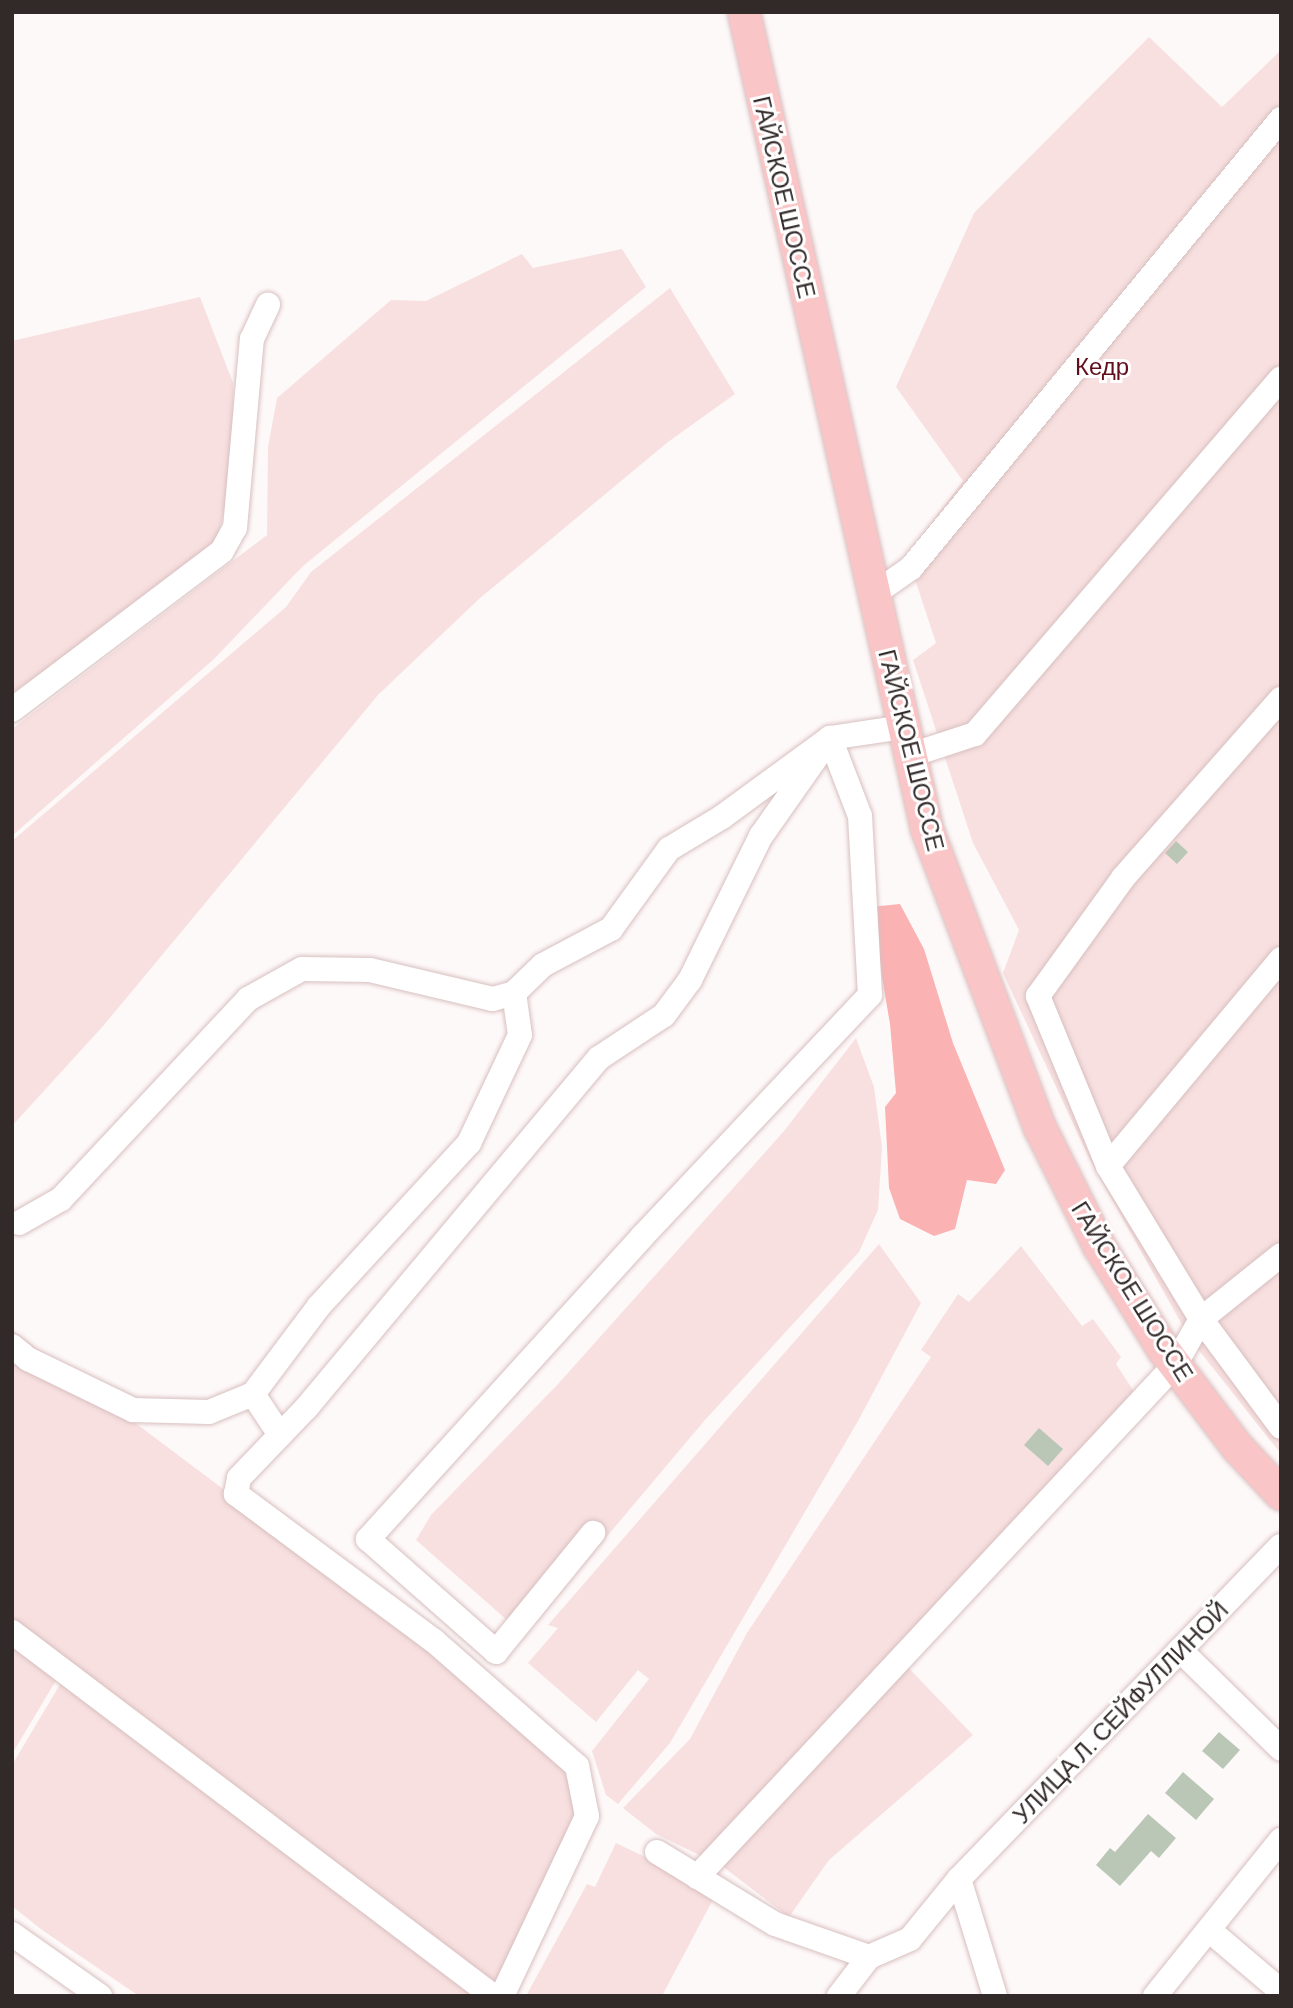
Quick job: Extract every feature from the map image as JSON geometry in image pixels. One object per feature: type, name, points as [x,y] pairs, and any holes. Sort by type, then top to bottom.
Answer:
[{"type":"main road","name":"ГАЙСКОЕ ШОССЕ","points":[[744,12],[927,830],[1040,1128],[1099,1246],[1175,1365],[1238,1448],[1281,1494]]},
{"type":"street","points":[[874,594],[911,568],[1281,119]]},
{"type":"street","points":[[12,710],[222,551],[235,528],[252,340],[268,304]]},
{"type":"street","points":[[19,1223],[61,1199],[248,999],[302,969],[370,970],[493,999],[514,993],[543,965],[611,929],[669,849],[722,817],[830,738],[907,741],[975,734],[1281,378]]},
{"type":"street","points":[[1281,699],[1123,878],[1038,996],[1108,1166],[1201,1319],[1281,1427]]},
{"type":"street","points":[[502,1996],[587,1816],[577,1766],[434,1641],[236,1494],[239,1478],[280,1435],[599,1058],[664,1015],[690,980],[761,836],[830,738]]},
{"type":"street","points":[[593,1534],[496,1652],[368,1539],[642,1237],[870,995],[860,816],[830,738]]},
{"type":"street","points":[[1108,1166],[1281,959]]},
{"type":"street","points":[[12,1346],[28,1359],[134,1410],[209,1412],[253,1394],[319,1306],[469,1143],[520,1035],[514,993]]},
{"type":"street","points":[[697,1877],[1175,1365],[1201,1319],[1281,1255]]},
{"type":"street","points":[[253,1394],[280,1435]]},
{"type":"street","name":"УЛИЦА Л. СЕЙФУЛЛИНОЙ","points":[[869,1957],[909,1939],[959,1879],[1281,1546]]},
{"type":"street","points":[[12,1632],[493,1996]]},
{"type":"street","points":[[1180,1650],[1281,1749]]},
{"type":"street","points":[[1155,1996],[1281,1840]]},
{"type":"street","points":[[657,1852],[775,1924],[869,1957],[839,1996]]},
{"type":"street","points":[[959,1879],[995,1996]]},
{"type":"street","points":[[1209,1930],[1281,1991]]},
{"type":"street","points":[[12,1934],[100,1996]]},
{"type":"green space","name":"Кедр","points":[[1149,37],[1222,107],[1281,50],[1281,1454],[1190,1339],[1091,1162],[1003,973],[1019,930],[973,843],[913,660],[936,643],[907,555],[963,481],[896,387],[974,213]]},
{"type":"green space","points":[[622,249],[646,287],[303,566],[214,659],[12,836],[12,729],[267,535],[268,447],[277,398],[391,300],[426,301],[522,254],[533,268]]},
{"type":"green space","points":[[670,288],[735,394],[668,442],[479,599],[378,695],[104,1025],[12,1126],[12,841],[286,607],[311,572]]},
{"type":"green space","points":[[200,297],[233,383],[234,474],[217,539],[137,607],[12,693],[12,341]]},
{"type":"green space","points":[[856,1038],[874,1087],[882,1147],[878,1210],[859,1252],[705,1420],[524,1635],[416,1540],[431,1515],[558,1384],[784,1131]]},
{"type":"green space","points":[[879,1244],[921,1303],[858,1421],[670,1743],[618,1804],[606,1795],[592,1751],[649,1679],[638,1670],[596,1722],[528,1663],[558,1628],[548,1625]]},
{"type":"green space","points":[[1021,1246],[1082,1326],[1093,1319],[1121,1357],[1116,1364],[1137,1396],[900,1659],[973,1735],[829,1860],[789,1917],[722,1866],[656,1834],[623,1808],[690,1739],[747,1633],[931,1357],[921,1350],[958,1294],[969,1302]]},
{"type":"green space","points":[[12,1330],[587,1763],[596,1813],[502,1993],[12,1619]]},
{"type":"green space","points":[[12,1635],[61,1672],[12,1754]]},
{"type":"green space","points":[[65,1676],[477,1996],[139,1996],[42,1930],[12,1906],[12,1765]]},
{"type":"green space","points":[[616,1843],[717,1892],[662,1996],[526,1996],[587,1884],[595,1887]]},
{"type":"shaded area","points":[[900,904],[924,949],[953,1043],[1005,1170],[996,1184],[967,1180],[955,1229],[934,1236],[900,1219],[889,1188],[885,1107],[896,1093],[890,1024],[870,907]]},
{"type":"building","points":[[1176,841],[1188,852],[1177,864],[1165,853]]},
{"type":"building","points":[[1039,1428],[1063,1449],[1048,1466],[1024,1445]]},
{"type":"building","points":[[1219,1732],[1240,1750],[1223,1769],[1202,1751]]},
{"type":"building","points":[[1183,1772],[1214,1799],[1196,1820],[1165,1793]]},
{"type":"building","points":[[1148,1814],[1176,1838],[1159,1858],[1151,1851],[1120,1886],[1096,1865],[1110,1848],[1115,1852]]}]
